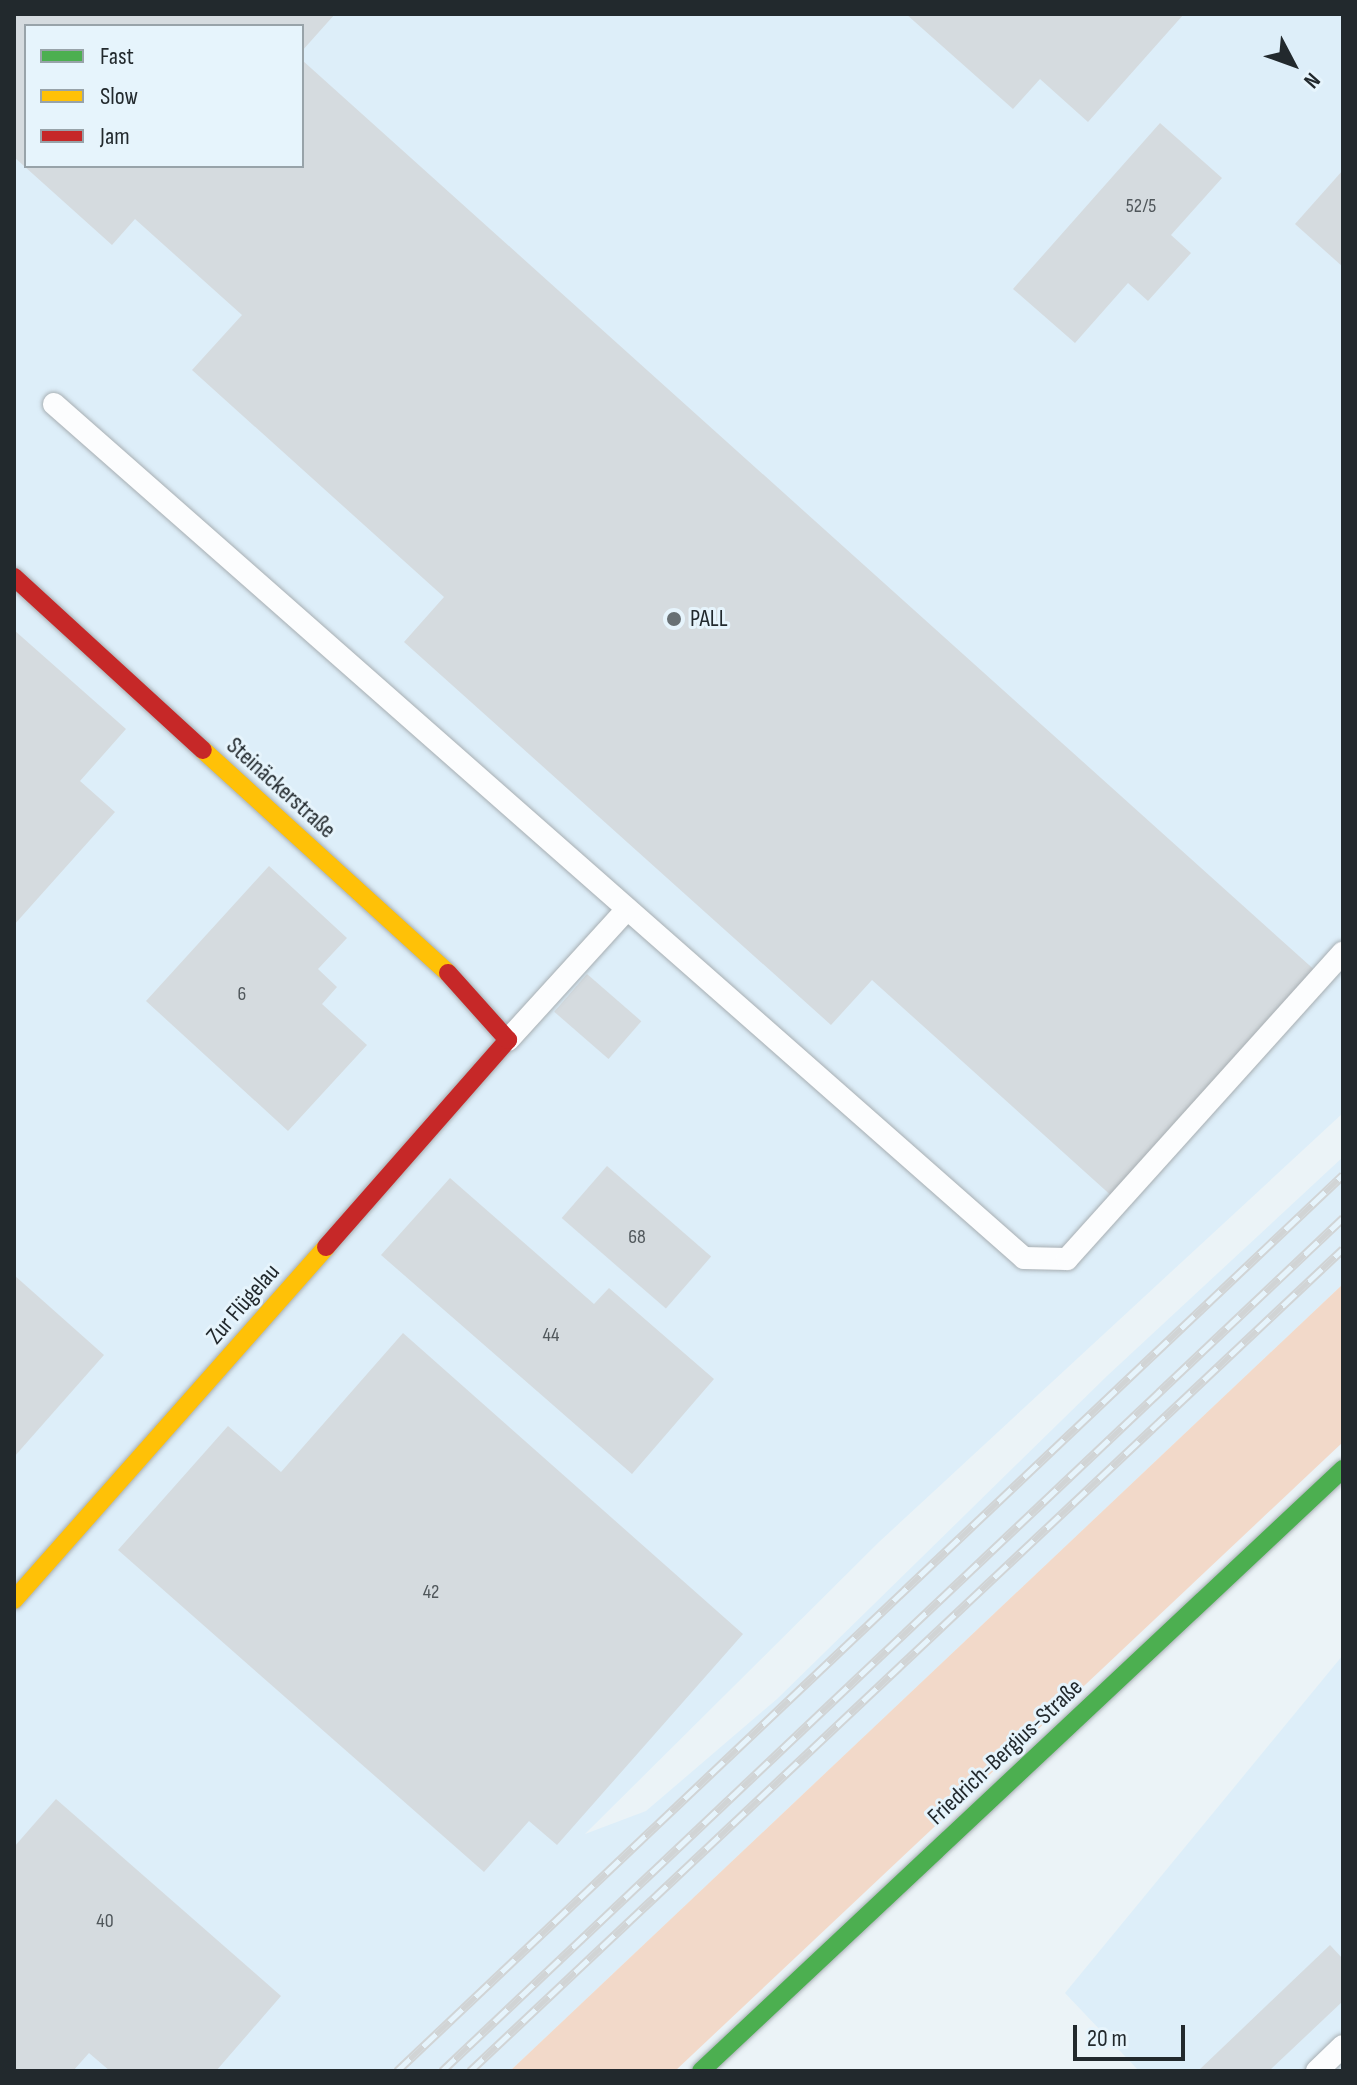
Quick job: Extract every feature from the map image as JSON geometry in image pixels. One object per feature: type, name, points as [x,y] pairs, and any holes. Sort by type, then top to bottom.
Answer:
[{"type":"street","name":"Steinäckerstraße","points":[[14,577],[481,1003],[508,1040]]},
{"type":"street","name":"Zur Flügelau","points":[[14,1600],[508,1040]]},
{"type":"street","name":"Friedrich-Bergius-Straße","points":[[701,2071],[1343,1469]]},
{"type":"lane","points":[[54,404],[1024,1258],[1067,1259],[1343,953]]},
{"type":"lane","points":[[508,1040],[627,909]]},
{"type":"lane","points":[[1317,2071],[1343,2046]]},
{"type":"shaded area","points":[[14,14],[1343,14],[1343,1113],[879,1542],[585,1834],[646,1811],[777,1699],[1107,1376],[1343,1157],[1343,1284],[510,2071],[14,2071]]},
{"type":"shaded area","points":[[1343,1284],[1343,1442],[675,2071],[510,2071]]},
{"type":"shaded area","points":[[1343,1655],[1343,2071],[1139,2071],[1065,1993]]},
{"type":"building","name":"PALL","points":[[14,14],[335,14],[304,49],[304,24],[24,24],[24,166],[14,157]]},
{"type":"building","points":[[906,14],[1184,14],[1088,122],[1040,79],[1013,109]]},
{"type":"building","name":"PALL","points":[[304,62],[1328,982],[1125,1208],[872,980],[831,1025],[404,642],[444,597],[192,370],[242,315],[135,219],[112,245],[26,168],[304,168]]},
{"type":"building","points":[[1160,123],[1222,178],[1171,235],[1191,253],[1148,301],[1128,283],[1075,343],[1013,289]]},
{"type":"building","points":[[1343,170],[1343,267],[1295,224]]},
{"type":"building","points":[[14,630],[126,729],[80,781],[115,812],[14,925]]},
{"type":"building","points":[[269,866],[347,938],[318,969],[337,987],[322,1004],[367,1045],[288,1131],[146,1001]]},
{"type":"building","points":[[587,974],[641,1021],[609,1059],[554,1012]]},
{"type":"building","points":[[607,1166],[711,1257],[666,1309],[562,1218]]},
{"type":"building","points":[[450,1178],[594,1304],[609,1288],[714,1379],[632,1474],[381,1255]]},
{"type":"building","points":[[14,1275],[104,1355],[14,1457]]},
{"type":"building","points":[[403,1333],[743,1634],[557,1845],[529,1821],[484,1872],[118,1550],[228,1426],[281,1472]]},
{"type":"building","points":[[56,1799],[281,1996],[216,2071],[110,2071],[89,2053],[73,2071],[14,2071],[14,1847]]},
{"type":"building","points":[[1330,1945],[1343,1959],[1343,2001],[1269,2071],[1198,2071]]},
{"type":"railway","points":[[397,2071],[1343,1175]]},
{"type":"railway","points":[[442,2071],[1343,1218]]},
{"type":"railway","points":[[470,2071],[1343,1249]]},
{"type":"traffic: fast","points":[[701,2071],[1343,1469]]},
{"type":"traffic: slow","points":[[203,750],[448,973]]},
{"type":"traffic: slow","points":[[14,1600],[326,1247]]},
{"type":"traffic: jam","points":[[14,577],[203,750]]},
{"type":"traffic: jam","points":[[326,1247],[508,1040],[448,973]]},
{"type":"place","name":"PALL","points":[[674,619]]}]
